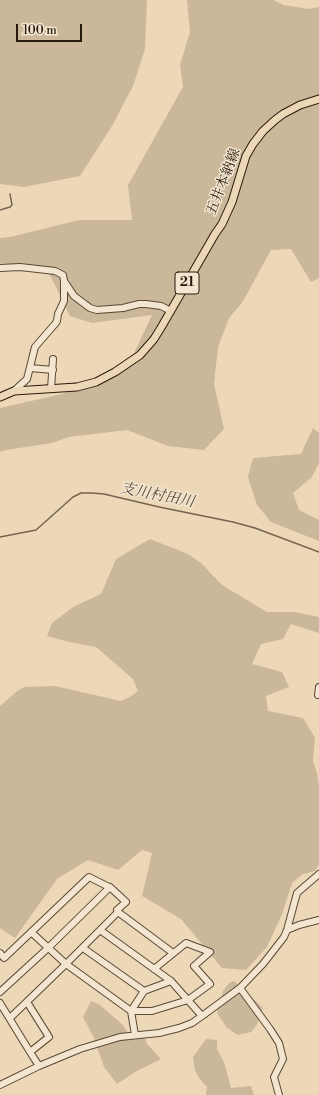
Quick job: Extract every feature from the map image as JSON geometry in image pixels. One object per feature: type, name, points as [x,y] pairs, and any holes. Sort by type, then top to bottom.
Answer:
[{"type":"main road","name":"五井本納線","points":[[0,397],[14,391],[77,387],[96,382],[115,372],[140,355],[154,339],[227,214],[244,163],[253,144],[263,131],[283,114],[300,105],[319,99]]},
{"type":"street","points":[[0,268],[20,267],[55,271],[62,275],[64,281],[74,296],[90,308],[97,310],[146,304],[161,306],[171,311]]},
{"type":"street","points":[[14,391],[27,379],[35,347],[57,321],[58,314],[64,301],[64,281]]},
{"type":"street","points":[[51,389],[53,359]]},
{"type":"street","points":[[30,368],[53,370]]},
{"type":"street","points":[[319,687],[319,695]]},
{"type":"street","points":[[0,1085],[39,1066],[105,1040],[120,1036],[159,1033],[192,1023],[240,988],[263,964],[284,937],[297,893],[319,874]]},
{"type":"street","points":[[0,953],[4,958],[89,877],[110,887],[126,902],[83,948],[10,1018]]},
{"type":"street","points":[[0,992],[48,948],[110,887]]},
{"type":"street","points":[[118,912],[173,954]]},
{"type":"street","points":[[287,930],[319,920]]},
{"type":"street","points":[[100,930],[171,981],[202,1016]]},
{"type":"street","points":[[31,932],[66,964],[132,1011],[152,1011],[188,1000],[210,984],[194,966],[210,952],[186,943],[154,969]]},
{"type":"street","points":[[83,948],[144,991]]},
{"type":"street","points":[[135,1035],[132,1011],[144,991],[171,981]]},
{"type":"street","points":[[240,988],[279,1043],[284,1058],[274,1077],[279,1095]]},
{"type":"street","points":[[27,1002],[49,1037],[30,1052]]},
{"type":"street","points":[[0,1003],[39,1066]]},
{"type":"shaded area","points":[[0,0],[147,0],[145,49],[133,86],[112,126],[80,176],[24,187],[0,184]]},
{"type":"shaded area","points":[[187,0],[273,0],[284,5],[309,9],[319,7],[319,278],[311,282],[291,249],[271,250],[242,303],[229,318],[218,347],[214,384],[224,429],[204,450],[168,446],[127,430],[69,437],[52,443],[0,452],[0,408],[62,394],[129,364],[152,315],[92,323],[70,316],[49,273],[0,263],[0,238],[10,237],[79,220],[132,220],[128,185],[183,87],[180,65],[190,32]]},
{"type":"shaded area","points":[[313,428],[319,433],[319,463],[312,477],[293,493],[299,510],[319,520],[319,541],[271,522],[257,505],[248,477],[253,458],[301,454]]},
{"type":"shaded area","points":[[150,539],[188,554],[201,563],[222,585],[267,612],[295,612],[319,617],[319,633],[291,624],[283,639],[261,644],[252,664],[282,672],[289,687],[266,696],[268,711],[303,718],[315,738],[313,761],[319,787],[319,864],[315,871],[303,874],[292,883],[282,914],[267,947],[246,970],[222,968],[181,919],[142,896],[152,853],[142,850],[118,870],[88,860],[57,879],[15,938],[0,928],[0,706],[24,687],[55,686],[121,701],[138,691],[133,679],[96,647],[47,636],[52,623],[73,607],[101,594],[116,559]]},
{"type":"shaded area","points":[[234,981],[263,1008],[256,1026],[251,1032],[238,1035],[227,1028],[217,1013],[223,991],[229,983]]},
{"type":"shaded area","points":[[91,1001],[100,1005],[123,1025],[131,1038],[144,1036],[147,1044],[161,1059],[135,1072],[117,1084],[104,1067],[94,1038],[83,1017]]},
{"type":"shaded area","points":[[206,1039],[217,1040],[217,1049],[224,1062],[231,1088],[251,1086],[254,1095],[206,1095],[207,1087],[195,1071],[193,1057]]},
{"type":"waterway","points":[[0,210],[12,205],[10,194]]},
{"type":"waterway","name":"支川村田川","points":[[0,537],[36,530],[73,497],[81,493],[92,493],[104,494],[233,522],[255,528],[319,552]]}]
